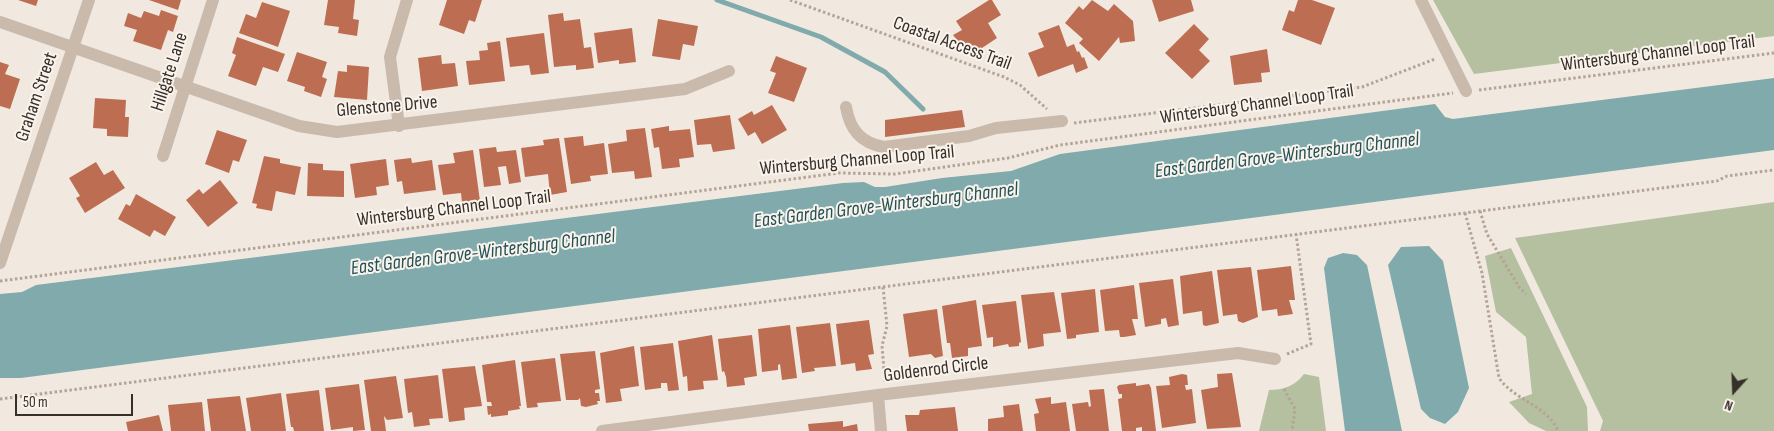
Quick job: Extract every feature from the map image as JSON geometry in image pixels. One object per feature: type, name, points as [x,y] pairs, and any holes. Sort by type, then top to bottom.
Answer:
[{"type":"street","name":"Graham Street","points":[[0,263],[89,0]]},
{"type":"street","name":"Hillgate Lane","points":[[164,156],[213,0]]},
{"type":"street","points":[[399,126],[390,57],[407,0]]},
{"type":"street","points":[[1421,0],[1466,91]]},
{"type":"street","name":"Glenstone Drive","points":[[0,22],[299,126],[337,132],[399,126],[685,89],[729,71]]},
{"type":"street","points":[[846,107],[848,118],[858,135],[872,145],[884,147],[969,136],[996,128],[1062,121]]},
{"type":"street","name":"Goldenrod Circle","points":[[602,431],[699,417],[1238,353],[1275,359]]},
{"type":"street","points":[[881,431],[882,395]]},
{"type":"street","points":[[699,417],[700,431]]},
{"type":"path","name":"Coastal Access Trail","points":[[790,0],[1004,77],[1020,85],[1062,121]]},
{"type":"path","name":"Wintersburg Channel Loop Trail","points":[[0,281],[839,173],[895,174],[1008,158],[1060,145],[1466,91],[1774,53]]},
{"type":"path","points":[[1062,121],[1070,124],[1362,87],[1448,54]]},
{"type":"path","points":[[0,400],[1717,181],[1727,176],[1774,170]]},
{"type":"path","points":[[1480,211],[1487,234],[1519,287],[1526,294]]},
{"type":"path","points":[[1465,213],[1482,273],[1499,378],[1506,389],[1536,407],[1555,425],[1558,431]]},
{"type":"path","points":[[1275,359],[1311,344],[1296,234]]},
{"type":"path","points":[[882,395],[882,346],[887,326],[883,287]]},
{"type":"path","points":[[1284,389],[1295,409],[1292,431]]},
{"type":"green space","points":[[1433,0],[1774,0],[1774,36],[1474,74]]},
{"type":"green space","points":[[1774,202],[1774,431],[1600,431],[1603,421],[1515,238]]},
{"type":"green space","points":[[1511,248],[1587,407],[1588,431],[1546,431],[1529,423],[1509,402],[1532,394],[1526,337],[1496,312],[1485,256]]},
{"type":"green space","points":[[1304,374],[1319,377],[1326,431],[1259,431],[1269,390],[1289,386],[1297,382]]},
{"type":"water","name":"East Garden Grove-Wintersburg Channel","points":[[1774,78],[1774,150],[21,378],[0,378],[0,294],[22,292],[36,285],[843,183],[864,182],[875,187],[885,187],[942,178],[1011,171],[1060,154],[1435,104],[1445,117],[1453,119]]},
{"type":"water","points":[[1429,246],[1443,261],[1469,388],[1458,412],[1445,424],[1430,418],[1421,409],[1388,265],[1401,247]]},
{"type":"water","points":[[1343,253],[1357,255],[1367,265],[1402,431],[1345,431],[1324,268],[1328,258]]},
{"type":"building","points":[[18,0],[38,0],[36,6]]},
{"type":"building","points":[[149,0],[181,0],[178,10]]},
{"type":"building","points":[[328,0],[355,0],[353,19],[359,20],[357,36],[338,33],[339,27],[324,25]]},
{"type":"building","points":[[447,0],[482,0],[475,22],[469,20],[464,34],[439,25]]},
{"type":"building","points":[[989,0],[992,0],[1001,15],[988,23],[997,38],[976,52],[972,45],[964,49],[953,35],[962,30],[956,21]]},
{"type":"building","points":[[1092,0],[1108,11],[1114,4],[1133,21],[1135,41],[1120,43],[1119,37],[1099,61],[1079,43],[1083,39],[1065,23],[1079,6],[1083,10]]},
{"type":"building","points":[[1152,0],[1191,0],[1194,11],[1159,22]]},
{"type":"building","points":[[1298,0],[1312,0],[1335,8],[1321,45],[1282,30],[1289,10],[1294,12]]},
{"type":"building","points":[[262,2],[290,11],[278,47],[239,33],[246,14],[256,18]]},
{"type":"building","points":[[161,10],[178,16],[173,32],[168,30],[161,50],[133,41],[137,30],[124,26],[128,13],[141,18],[144,11],[159,16]]},
{"type":"building","points":[[563,13],[564,21],[580,19],[584,48],[591,47],[594,68],[576,70],[576,65],[554,67],[548,15]]},
{"type":"building","points":[[658,19],[698,26],[694,46],[683,44],[680,60],[652,56]]},
{"type":"building","points":[[1194,24],[1209,39],[1199,50],[1210,61],[1192,79],[1165,53]]},
{"type":"building","points":[[1059,25],[1067,47],[1074,44],[1077,52],[1079,51],[1082,58],[1084,57],[1088,68],[1076,73],[1073,64],[1038,77],[1028,53],[1044,47],[1038,33]]},
{"type":"building","points":[[632,28],[636,62],[619,64],[619,60],[598,63],[594,33]]},
{"type":"building","points":[[544,33],[549,73],[531,75],[529,65],[510,67],[506,38]]},
{"type":"building","points":[[237,37],[285,54],[278,72],[263,67],[256,86],[228,76],[236,55],[232,53]]},
{"type":"building","points":[[500,41],[505,81],[469,85],[466,61],[480,60],[479,51],[488,50],[487,43]]},
{"type":"building","points":[[1267,49],[1270,72],[1261,73],[1262,82],[1234,85],[1230,56]]},
{"type":"building","points":[[297,52],[327,62],[322,77],[327,79],[321,97],[304,91],[305,87],[287,81]]},
{"type":"building","points":[[441,55],[442,64],[455,63],[458,86],[422,91],[418,58]]},
{"type":"building","points":[[776,56],[807,68],[794,102],[768,93],[776,73],[770,71]]},
{"type":"building","points":[[0,62],[9,65],[5,74],[20,79],[10,109],[0,106]]},
{"type":"building","points":[[347,65],[369,67],[367,100],[334,97],[338,71],[347,72]]},
{"type":"building","points":[[95,98],[126,100],[125,117],[129,117],[128,137],[107,136],[107,129],[93,128]]},
{"type":"building","points":[[772,105],[787,130],[762,144],[755,132],[748,136],[738,119],[752,111],[754,115]]},
{"type":"building","points":[[962,110],[965,127],[885,137],[885,120]]},
{"type":"building","points":[[730,115],[735,149],[713,152],[711,144],[697,145],[694,120]]},
{"type":"building","points":[[669,126],[669,131],[690,129],[694,157],[679,159],[680,167],[662,169],[659,147],[654,148],[651,129]]},
{"type":"building","points":[[645,128],[652,177],[635,179],[634,171],[612,173],[608,144],[627,141],[626,130]]},
{"type":"building","points":[[217,130],[247,140],[239,162],[233,160],[229,173],[205,164]]},
{"type":"building","points":[[583,136],[584,146],[604,143],[608,174],[590,176],[591,181],[571,184],[564,138]]},
{"type":"building","points":[[559,138],[567,192],[550,195],[548,174],[525,177],[521,148],[544,145],[543,140]]},
{"type":"building","points":[[496,147],[497,152],[516,150],[521,182],[509,184],[506,166],[498,167],[501,185],[484,187],[479,149]]},
{"type":"building","points":[[473,150],[480,201],[462,203],[461,193],[443,195],[438,165],[455,163],[453,153]]},
{"type":"building","points":[[264,156],[280,159],[280,163],[301,167],[295,195],[276,191],[272,211],[256,208],[257,204],[252,203]]},
{"type":"building","points":[[411,158],[412,163],[432,160],[436,190],[404,194],[402,181],[397,182],[394,160]]},
{"type":"building","points":[[386,159],[389,185],[376,187],[377,195],[355,198],[350,164]]},
{"type":"building","points":[[96,162],[104,175],[113,170],[125,188],[85,213],[76,198],[80,196],[69,178]]},
{"type":"building","points":[[308,163],[323,164],[323,170],[344,171],[344,197],[307,196]]},
{"type":"building","points":[[220,180],[238,203],[208,227],[186,200],[199,189],[203,194]]},
{"type":"building","points":[[136,194],[176,217],[165,236],[154,230],[150,237],[118,219],[126,204],[130,206]]},
{"type":"building","points":[[1291,266],[1295,300],[1289,300],[1293,314],[1278,316],[1277,309],[1262,311],[1257,270]]},
{"type":"building","points":[[1251,267],[1258,317],[1243,323],[1238,321],[1237,314],[1223,316],[1217,270]]},
{"type":"building","points":[[1212,271],[1219,323],[1206,326],[1203,325],[1202,311],[1183,314],[1180,276]]},
{"type":"building","points":[[1173,279],[1179,325],[1168,327],[1166,318],[1161,319],[1161,324],[1145,327],[1139,283]]},
{"type":"building","points":[[1134,285],[1138,319],[1132,319],[1136,335],[1120,337],[1119,330],[1105,331],[1100,290]]},
{"type":"building","points":[[1095,289],[1099,332],[1076,335],[1076,338],[1067,339],[1061,293]]},
{"type":"building","points":[[1054,292],[1061,332],[1043,334],[1044,346],[1028,349],[1021,295]]},
{"type":"building","points":[[976,300],[982,346],[968,348],[968,356],[952,358],[950,343],[947,343],[942,306]]},
{"type":"building","points":[[1016,301],[1021,342],[1019,346],[1009,347],[1008,344],[993,347],[993,337],[987,338],[982,305]]},
{"type":"building","points":[[937,309],[943,356],[935,358],[931,354],[909,357],[903,314]]},
{"type":"building","points":[[869,320],[874,354],[868,355],[872,369],[856,371],[855,363],[841,365],[836,324]]},
{"type":"building","points":[[830,323],[836,366],[814,368],[815,371],[802,373],[796,327]]},
{"type":"building","points":[[790,325],[797,378],[782,380],[780,364],[778,365],[778,370],[762,372],[758,329]]},
{"type":"building","points":[[712,335],[718,380],[703,381],[704,389],[688,391],[687,376],[683,377],[678,341]]},
{"type":"building","points":[[752,335],[757,376],[744,378],[745,385],[727,387],[724,371],[722,372],[718,339]]},
{"type":"building","points":[[673,343],[679,390],[668,391],[667,383],[661,383],[661,388],[645,390],[640,347]]},
{"type":"building","points":[[634,346],[639,386],[620,389],[622,401],[606,403],[600,353]]},
{"type":"building","points":[[595,351],[600,389],[595,390],[595,393],[599,393],[600,401],[597,401],[598,404],[586,407],[581,406],[580,398],[578,400],[566,400],[560,354]]},
{"type":"building","points":[[555,358],[561,401],[537,403],[538,407],[527,408],[521,362]]},
{"type":"building","points":[[515,360],[520,409],[508,411],[508,415],[491,417],[491,414],[488,415],[487,406],[492,406],[491,402],[487,402],[482,365]]},
{"type":"building","points":[[475,366],[482,406],[464,408],[465,420],[449,422],[442,369]]},
{"type":"building","points":[[1232,373],[1241,427],[1207,429],[1201,390],[1218,387],[1217,374]]},
{"type":"building","points":[[1182,374],[1187,375],[1188,385],[1185,385],[1186,390],[1192,389],[1196,423],[1162,428],[1156,386],[1170,385],[1169,377]]},
{"type":"building","points":[[438,375],[443,418],[429,419],[430,425],[414,427],[412,412],[408,413],[404,379]]},
{"type":"building","points":[[396,376],[403,418],[387,420],[384,416],[386,431],[371,431],[364,380]]},
{"type":"building","points":[[1136,383],[1136,386],[1149,384],[1151,388],[1156,431],[1142,431],[1142,427],[1136,428],[1136,431],[1122,431],[1118,399],[1122,398],[1122,394],[1119,394],[1117,387],[1119,385]]},
{"type":"building","points":[[359,384],[365,430],[353,431],[353,427],[331,430],[325,388]]},
{"type":"building","points":[[1104,389],[1109,431],[1076,431],[1072,404],[1088,402],[1089,407],[1091,406],[1089,390]]},
{"type":"building","points":[[319,390],[324,431],[294,431],[293,427],[291,427],[286,394]]},
{"type":"building","points":[[281,393],[286,431],[251,431],[246,398]]},
{"type":"building","points":[[240,396],[246,431],[211,431],[207,399]]},
{"type":"building","points":[[1051,397],[1051,404],[1066,402],[1070,431],[1036,431],[1034,414],[1039,413],[1035,399]]},
{"type":"building","points":[[202,402],[205,431],[171,431],[168,405]]},
{"type":"building","points":[[1019,404],[1023,431],[988,431],[988,419],[1004,417],[1003,406]]},
{"type":"building","points":[[955,407],[958,431],[907,431],[905,415],[919,415],[920,410]]},
{"type":"building","points":[[159,415],[163,431],[128,431],[126,422]]},
{"type":"building","points":[[843,421],[843,427],[857,424],[858,431],[809,431],[808,424]]},
{"type":"waterway","points":[[717,0],[821,37],[885,72],[923,109]]}]
